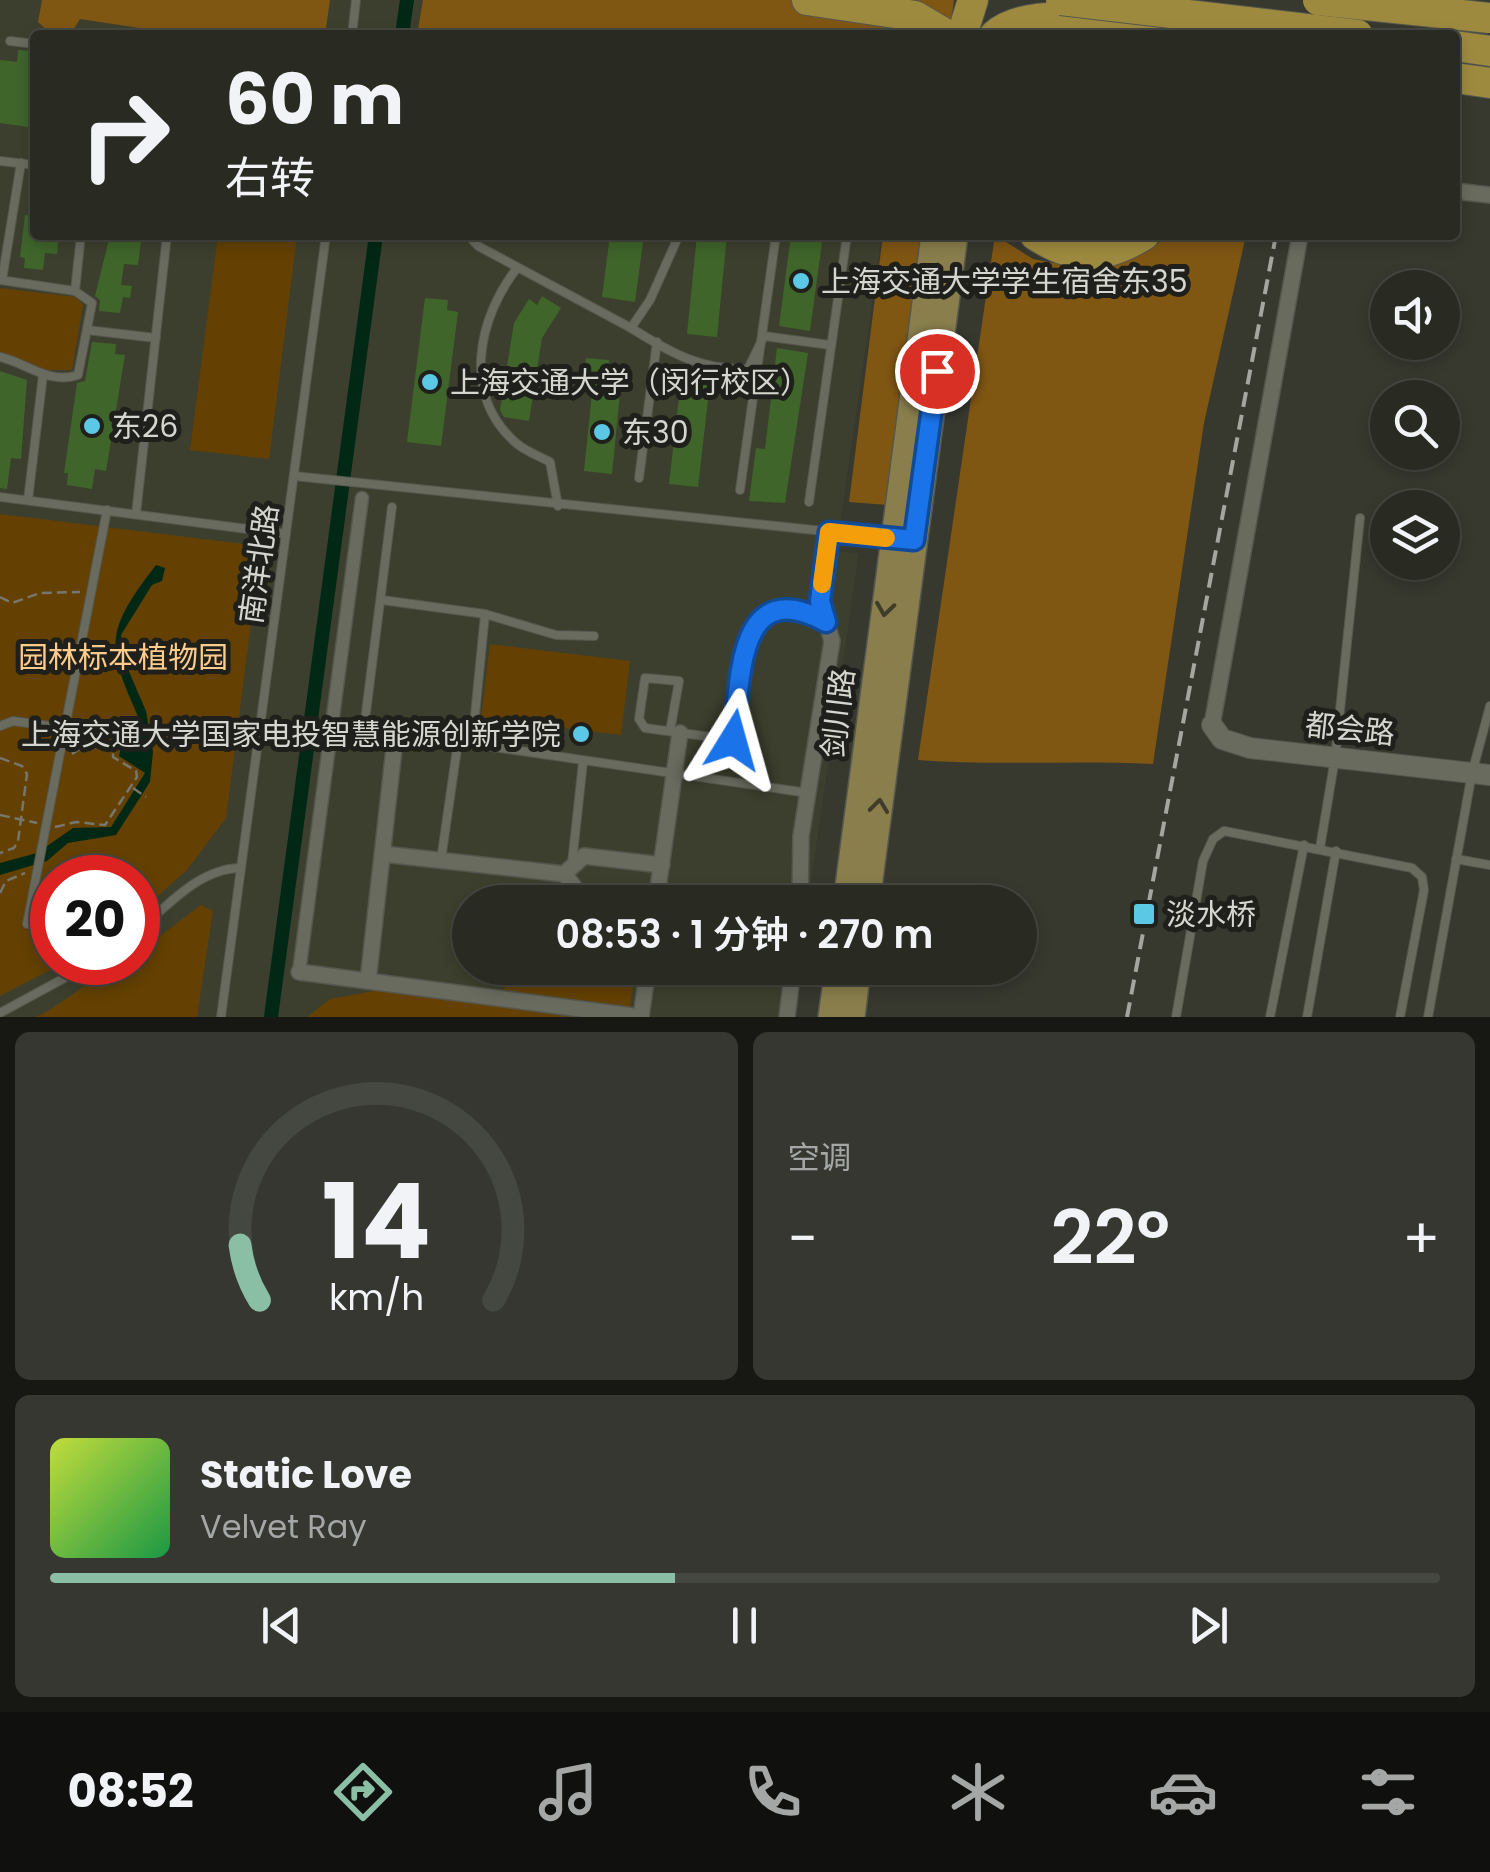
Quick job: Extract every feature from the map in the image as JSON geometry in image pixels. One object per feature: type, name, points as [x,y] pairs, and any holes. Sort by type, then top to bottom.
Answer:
[{"type":"highway","points":[[806,0],[883,4],[939,30]]},
{"type":"highway","points":[[963,30],[975,0]]},
{"type":"highway","points":[[975,0],[979,30]]},
{"type":"highway","points":[[1061,0],[1316,30]]},
{"type":"highway","points":[[1107,0],[1149,30]]},
{"type":"highway","points":[[1318,0],[1490,18]]},
{"type":"highway","points":[[1006,30],[1035,16],[1142,30]]},
{"type":"highway","points":[[1460,47],[1490,50]]},
{"type":"highway","points":[[1460,79],[1490,83]]},
{"type":"highway","points":[[1044,240],[1074,256],[1111,252],[1134,240]]},
{"type":"main road","name":"剑川路","points":[[869,885],[934,240]]},
{"type":"main road","name":"剑川路","points":[[849,885],[954,240]]},
{"type":"main road","points":[[831,1017],[836,985]]},
{"type":"main road","points":[[852,1017],[856,985]]},
{"type":"street","points":[[1333,30],[1337,0]]},
{"type":"street","points":[[1460,191],[1490,194]]},
{"type":"street","points":[[1212,725],[1299,240]]},
{"type":"street","points":[[362,498],[300,972],[641,1017],[646,985]]},
{"type":"street","points":[[800,885],[801,836],[832,641],[820,601],[829,532]]},
{"type":"street","name":"都会路","points":[[1212,725],[1222,739],[1250,748],[1481,774]]},
{"type":"street","points":[[368,981],[396,731]]},
{"type":"street","points":[[659,885],[674,776],[675,732]]},
{"type":"street","points":[[383,854],[568,868],[584,856],[662,864]]},
{"type":"street","points":[[568,868],[576,885]]},
{"type":"street","points":[[787,1017],[791,985]]},
{"type":"lane","points":[[353,30],[356,0]]},
{"type":"lane","points":[[10,41],[30,43]]},
{"type":"lane","points":[[0,161],[30,164]]},
{"type":"lane","points":[[0,357],[43,375],[66,379],[78,375],[92,303],[75,291],[1,280],[20,163]]},
{"type":"lane","points":[[75,291],[80,240]]},
{"type":"lane","points":[[136,514],[166,240]]},
{"type":"lane","name":"南洋北路","points":[[221,1017],[325,240]]},
{"type":"lane","points":[[473,240],[699,366],[748,369],[764,336]]},
{"type":"lane","points":[[631,328],[650,300],[677,240]]},
{"type":"lane","points":[[740,490],[775,240]]},
{"type":"lane","points":[[808,502],[846,240]]},
{"type":"lane","points":[[517,268],[488,312],[480,342],[482,378],[496,416],[516,443],[550,462],[558,506]]},
{"type":"lane","points":[[86,330],[156,338]]},
{"type":"lane","points":[[764,336],[830,345]]},
{"type":"lane","points":[[639,478],[656,342]]},
{"type":"lane","points":[[28,500],[43,375]]},
{"type":"lane","points":[[294,476],[905,540]]},
{"type":"lane","points":[[0,497],[286,534]]},
{"type":"lane","points":[[392,507],[364,728],[808,793]]},
{"type":"lane","points":[[40,855],[106,510]]},
{"type":"lane","points":[[1320,848],[1335,758],[1360,518]]},
{"type":"lane","points":[[382,600],[486,614],[556,634],[594,636]]},
{"type":"lane","points":[[675,732],[679,680],[645,678],[638,719],[645,728],[733,740],[746,642],[770,610],[803,610],[826,622]]},
{"type":"lane","points":[[472,745],[486,614]]},
{"type":"lane","points":[[1428,1017],[1456,859],[1481,774],[1490,706]]},
{"type":"lane","points":[[0,726],[13,721],[64,728]]},
{"type":"lane","points":[[441,860],[458,742]]},
{"type":"lane","points":[[568,868],[583,762]]},
{"type":"lane","points":[[1176,1017],[1203,861],[1213,839],[1224,830],[1412,868],[1422,877],[1424,890],[1400,1017]]},
{"type":"lane","points":[[1270,1017],[1304,845]]},
{"type":"lane","points":[[1307,1017],[1336,851]]},
{"type":"lane","points":[[1456,859],[1490,865]]},
{"type":"lane","points":[[160,912],[220,868],[241,868]]},
{"type":"lane","points":[[27,924],[30,908]]},
{"type":"lane","points":[[0,1013],[52,985]]},
{"type":"path","points":[[0,597],[12,602],[40,593],[91,590]]},
{"type":"path","points":[[64,728],[82,734],[84,746]]},
{"type":"path","points":[[59,752],[77,754],[84,746]]},
{"type":"path","points":[[0,814],[62,828],[76,822],[105,825],[132,787],[136,771],[119,763],[113,751],[84,746]]},
{"type":"path","points":[[0,758],[22,766],[27,774],[14,848],[0,853]]},
{"type":"path","points":[[132,787],[146,797]]},
{"type":"path","points":[[0,893],[6,881],[30,871]]},
{"type":"shaded area","name":"上海交通大学（闵行校区）","points":[[0,0],[917,0],[913,30],[30,30],[30,240],[881,240],[836,551],[858,554],[857,565],[810,885],[452,885],[452,985],[797,985],[792,1017],[0,1017]]},
{"type":"shaded area","points":[[42,0],[330,0],[326,30],[146,30],[80,19],[73,30],[47,30],[38,22]]},
{"type":"shaded area","points":[[423,0],[954,0],[950,30],[418,30]]},
{"type":"shaded area","points":[[882,240],[922,240],[888,505],[849,502]]},
{"type":"shaded area","points":[[994,240],[1003,240],[1033,259],[1086,269],[1123,260],[1163,240],[1245,240],[1204,423],[1153,764],[918,760]]},
{"type":"shaded area","points":[[156,565],[165,568],[162,581],[152,585],[121,635],[124,660],[146,711],[153,752],[150,782],[116,835],[68,843],[54,855],[30,855],[30,866],[0,875],[0,863],[37,853],[73,828],[111,827],[145,773],[119,756],[122,742],[139,736],[142,725],[122,677],[116,642],[126,609]]},
{"type":"green space","points":[[217,240],[296,240],[269,459],[190,450]]},
{"type":"green space","points":[[0,288],[76,297],[83,305],[72,370],[47,370],[0,352]]},
{"type":"green space","name":"园林标本植物园","points":[[0,514],[261,546],[226,818],[187,870],[160,894],[160,855],[30,855],[30,981],[0,996]]},
{"type":"green space","points":[[490,644],[630,661],[621,735],[481,718]]},
{"type":"green space","points":[[201,905],[213,911],[197,1017],[35,1017],[86,985],[160,985],[160,936]]},
{"type":"green space","points":[[505,985],[633,985],[630,1007],[504,990]]},
{"type":"green space","points":[[380,990],[575,1017],[307,1017],[330,999]]},
{"type":"building","points":[[18,50],[30,51],[30,127],[0,123],[0,60],[17,62]]},
{"type":"building","points":[[25,215],[30,216],[30,240],[58,240],[57,254],[45,253],[43,270],[24,268],[25,258],[20,257]]},
{"type":"building","points":[[109,240],[141,240],[138,265],[124,264],[121,285],[132,286],[130,298],[123,297],[120,313],[99,311],[100,300],[95,296]]},
{"type":"building","points":[[609,240],[643,240],[635,302],[602,297]]},
{"type":"building","points":[[696,240],[727,240],[717,337],[687,334]]},
{"type":"building","name":"上海交通大学学生宿舍东35","points":[[790,240],[822,240],[810,331],[779,326]]},
{"type":"building","points":[[542,296],[561,308],[542,338],[529,421],[504,417],[500,410],[514,323],[529,299],[537,305]]},
{"type":"building","points":[[425,298],[448,300],[447,310],[458,312],[441,446],[407,442]]},
{"type":"building","name":"东26","points":[[92,342],[116,344],[115,354],[125,355],[106,471],[95,469],[92,489],[67,485],[68,473],[64,473],[77,383],[85,381]]},
{"type":"building","points":[[777,348],[808,353],[785,503],[749,501],[756,448],[765,449]]},
{"type":"building","name":"东30","points":[[586,358],[609,360],[608,372],[622,373],[612,474],[584,471],[592,393],[583,392]]},
{"type":"building","points":[[0,371],[27,380],[21,459],[11,458],[7,489],[0,488]]},
{"type":"building","points":[[710,383],[698,487],[669,484],[679,397],[689,398],[691,387]]},
{"type":"waterway","points":[[403,30],[407,0]]},
{"type":"waterway","points":[[271,1017],[375,240]]},
{"type":"railway","points":[[1314,30],[1319,0]]},
{"type":"railway","points":[[1127,1017],[1275,240]]},
{"type":"slow traffic","points":[[822,584],[829,532],[886,538]]},
{"type":"place","name":"上海交通大学学生宿舍东35","points":[[801,281]]},
{"type":"place","name":"上海交通大学（闵行校区）","points":[[430,382]]},
{"type":"place","name":"东26","points":[[92,426]]},
{"type":"place","name":"东30","points":[[602,432]]},
{"type":"place","name":"上海交通大学国家电投智慧能源创新学院","points":[[581,734]]},
{"type":"place","name":"淡水桥","points":[[1144,914]]},
{"type":"route","points":[[733,740],[746,642],[761,620],[770,610],[782,607],[803,610],[826,622],[820,601],[829,532],[914,540],[937,371]]}]
